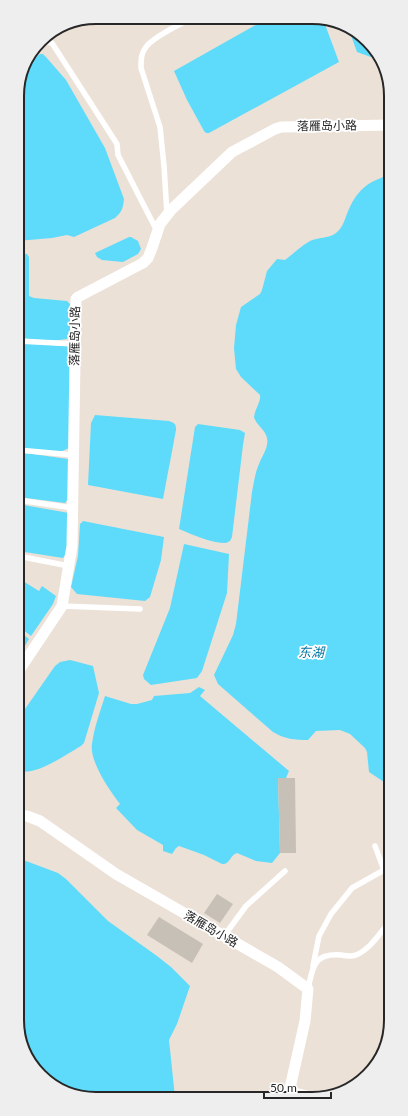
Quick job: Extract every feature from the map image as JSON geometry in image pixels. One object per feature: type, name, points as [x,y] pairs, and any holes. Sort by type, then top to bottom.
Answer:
[{"type":"street","name":"落雁岛小路","points":[[24,663],[62,606],[72,546],[74,508],[76,299],[143,263],[148,258],[160,224],[166,215],[232,152],[275,129],[288,126],[384,125]]},
{"type":"street","name":"落雁岛小路","points":[[24,816],[40,821],[121,877],[278,967],[308,989]]},
{"type":"street","points":[[288,1092],[305,1021],[308,989]]},
{"type":"lane","points":[[166,215],[164,166],[160,127],[141,68],[141,61],[144,49],[151,42],[182,24]]},
{"type":"lane","points":[[48,42],[52,43],[117,144],[118,155],[157,232]]},
{"type":"lane","points":[[24,341],[75,344]]},
{"type":"lane","points":[[24,451],[74,455]]},
{"type":"lane","points":[[24,501],[74,508]]},
{"type":"lane","points":[[24,557],[69,566]]},
{"type":"lane","points":[[62,606],[140,609]]},
{"type":"lane","points":[[308,989],[319,936],[331,914],[352,888],[384,870],[375,846]]},
{"type":"lane","points":[[224,936],[246,906],[285,871]]},
{"type":"lane","points":[[313,966],[326,955],[357,955],[368,947],[384,928]]},
{"type":"water","points":[[257,24],[325,25],[339,62],[209,133],[204,131],[187,100],[174,71]]},
{"type":"water","points":[[351,36],[363,45],[373,58],[357,52]]},
{"type":"water","points":[[40,54],[43,54],[66,80],[105,148],[124,199],[121,212],[115,218],[74,237],[67,235],[24,240],[24,91],[26,77],[34,59]]},
{"type":"water","name":"东湖","points":[[384,177],[384,782],[369,772],[367,752],[365,748],[350,734],[340,730],[316,731],[308,740],[285,738],[273,732],[218,684],[214,675],[233,635],[236,624],[252,492],[256,471],[266,448],[267,441],[266,435],[254,417],[260,400],[260,395],[241,377],[236,369],[234,348],[236,325],[241,307],[260,294],[267,271],[277,259],[285,260],[310,241],[330,236],[339,231],[356,196],[370,183]]},
{"type":"water","points":[[129,237],[138,241],[141,249],[138,254],[123,262],[102,260],[97,257],[95,253]]},
{"type":"water","points":[[24,254],[27,254],[29,257],[29,296],[34,298],[67,301],[70,304],[70,335],[67,339],[52,341],[24,339]]},
{"type":"water","points":[[24,343],[67,346],[70,352],[69,448],[60,452],[24,449]]},
{"type":"water","points":[[95,415],[169,421],[175,424],[176,430],[163,499],[88,485],[91,423]]},
{"type":"water","points":[[198,424],[240,430],[245,433],[232,537],[230,541],[226,543],[208,540],[179,529],[195,427]]},
{"type":"water","points":[[24,453],[68,459],[70,496],[65,503],[24,498]]},
{"type":"water","points":[[24,505],[69,513],[68,543],[66,554],[63,558],[24,552]]},
{"type":"water","points":[[83,521],[164,537],[161,560],[150,597],[145,601],[77,594],[71,587],[78,556],[80,524]]},
{"type":"water","points":[[184,544],[229,554],[227,593],[202,671],[197,678],[151,685],[144,679],[143,675],[170,608]]},
{"type":"water","points":[[24,582],[39,591],[42,586],[56,596],[53,604],[31,636],[24,631]]},
{"type":"water","points":[[24,635],[29,639],[24,648]]},
{"type":"water","points":[[70,660],[93,666],[99,693],[84,743],[42,768],[24,772],[24,710],[55,666],[60,662]]},
{"type":"water","points":[[199,687],[205,690],[200,696],[289,771],[286,778],[278,779],[280,853],[272,863],[256,861],[237,853],[227,863],[222,864],[204,855],[179,846],[172,854],[163,851],[163,845],[137,830],[116,808],[120,804],[101,776],[97,767],[92,751],[92,744],[105,696],[131,704],[137,704],[152,700],[154,696],[190,693]]},
{"type":"water","points":[[24,860],[58,873],[66,879],[108,921],[171,967],[190,986],[177,1024],[169,1040],[174,1092],[82,1091],[64,1085],[56,1080],[39,1064],[29,1048],[24,1025]]},
{"type":"building","points":[[278,778],[295,778],[296,853],[280,853]]},
{"type":"building","points":[[217,894],[233,904],[220,923],[204,913]]},
{"type":"building","points":[[159,917],[203,944],[192,963],[147,935]]}]
